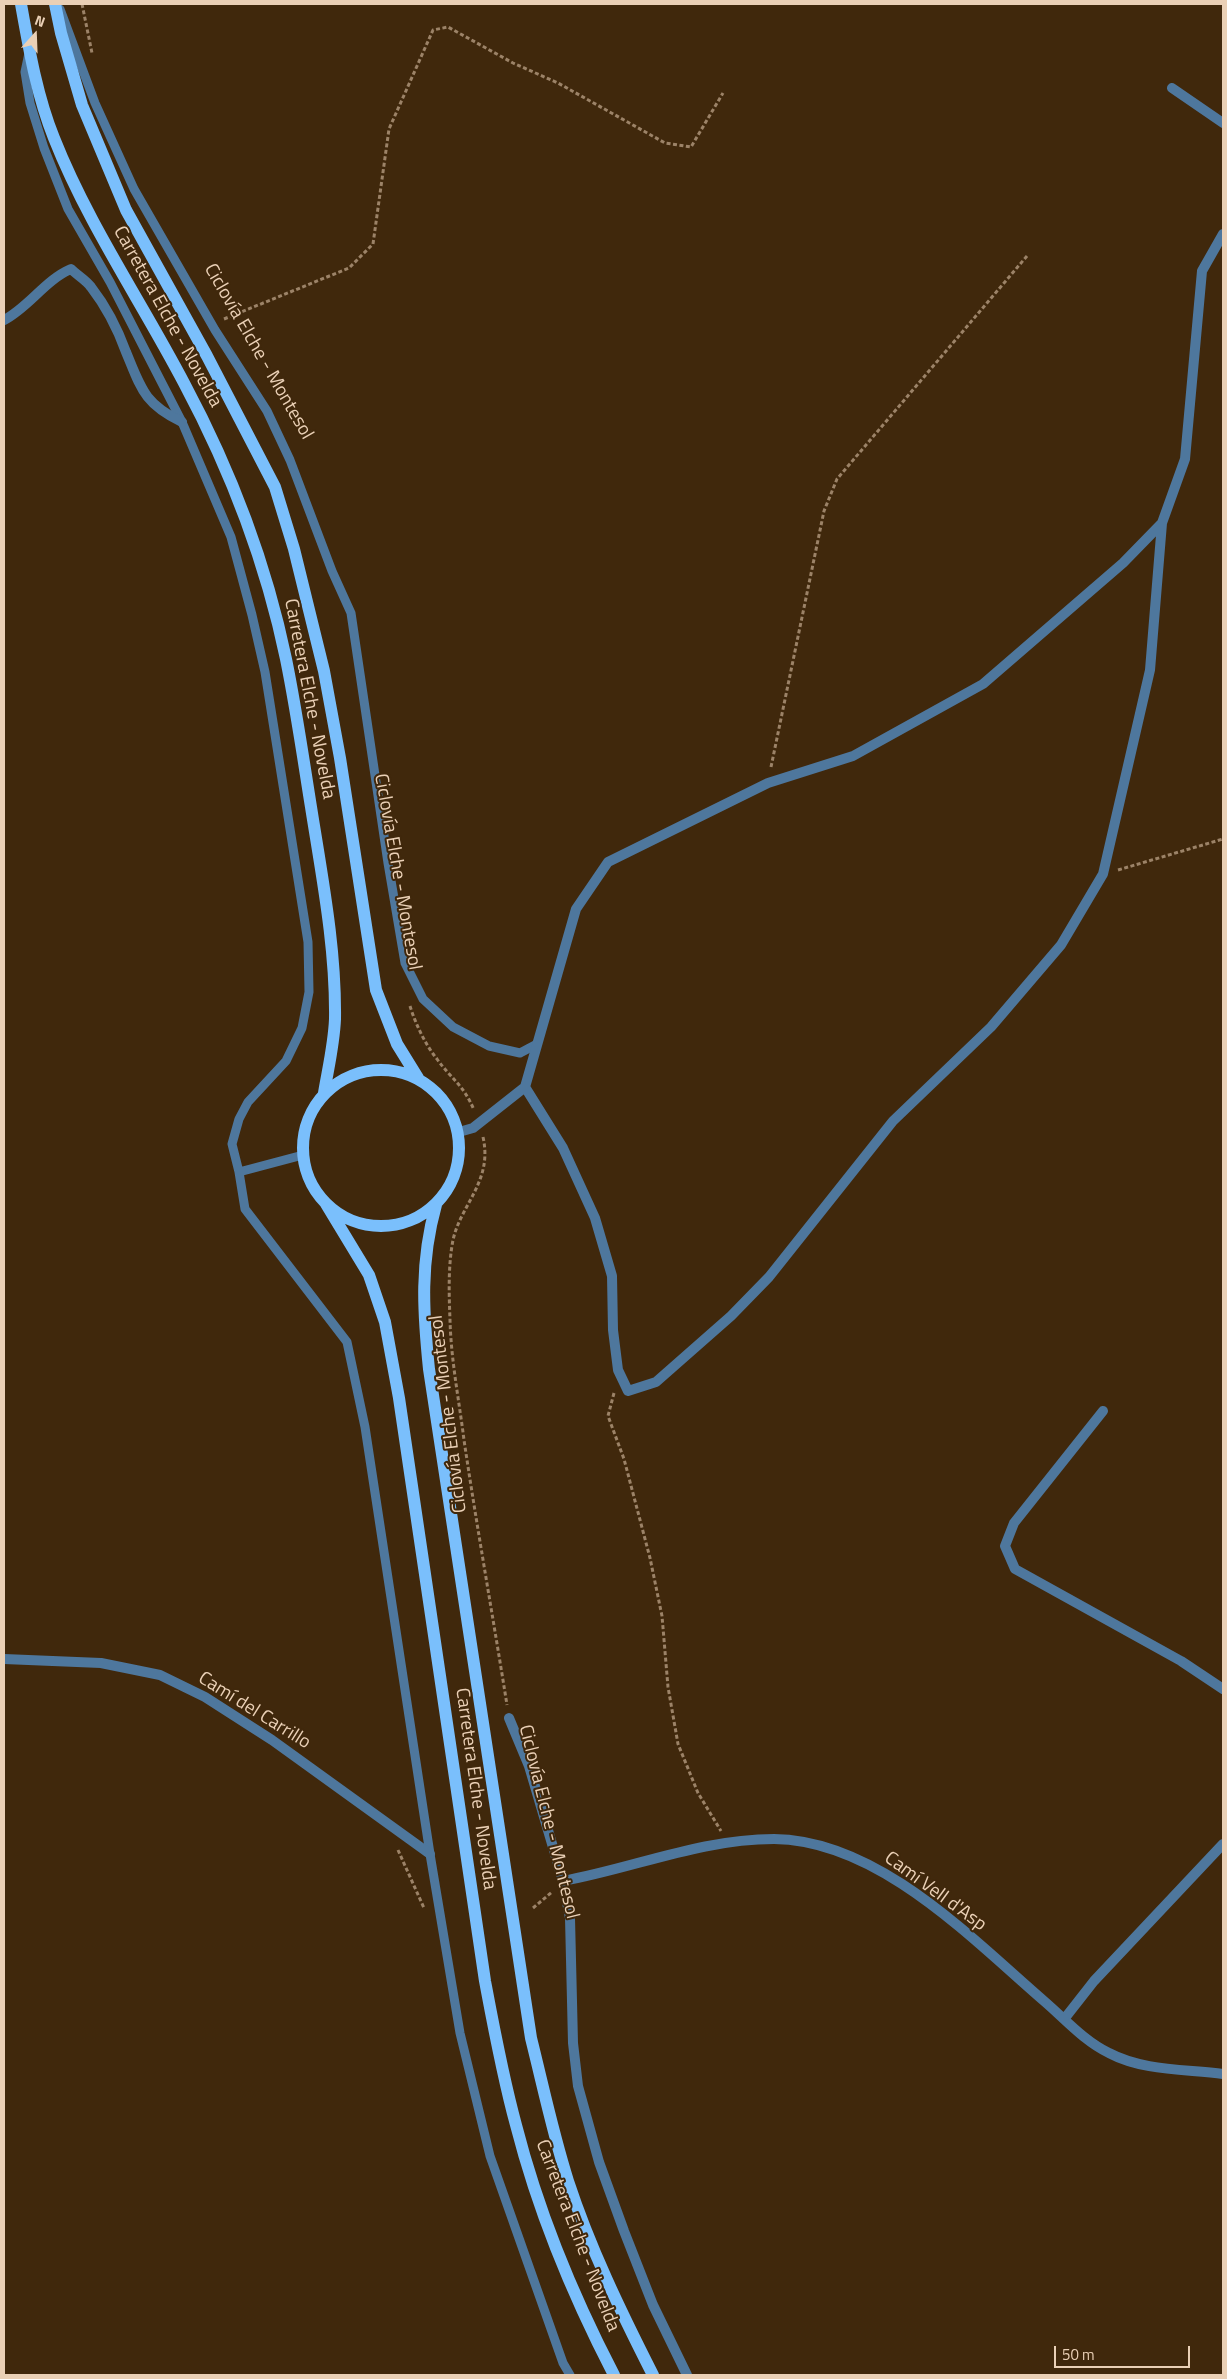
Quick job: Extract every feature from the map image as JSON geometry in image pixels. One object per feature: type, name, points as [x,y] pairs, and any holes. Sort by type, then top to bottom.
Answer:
[{"type":"main road","name":"Carretera Elche - Novelda","points":[[21,4],[29,51],[53,136],[74,184],[189,391],[248,524],[269,594],[285,657],[296,717],[329,923],[335,1020],[324,1093]]},
{"type":"main road","name":"Carretera Elche - Novelda","points":[[56,4],[61,33],[82,104],[126,210],[207,356],[275,487],[294,549],[324,671],[340,758],[376,990],[397,1044],[418,1078]]},
{"type":"main road","points":[[389,1069],[418,1078],[444,1100],[459,1132],[461,1147],[456,1174],[436,1205],[409,1222],[375,1227],[340,1215],[326,1204],[310,1181],[303,1155],[303,1137],[309,1116],[324,1093],[350,1075],[389,1069]]},
{"type":"main road","name":"Carretera Elche - Novelda","points":[[326,1204],[369,1275],[385,1322],[401,1407],[485,1981],[516,2127],[545,2217],[573,2290],[614,2375]]},
{"type":"main road","name":"Carretera Elche - Novelda","points":[[436,1205],[427,1239],[424,1276],[424,1314],[429,1369],[532,2038],[550,2118],[569,2181],[593,2247],[653,2375]]},
{"type":"street","points":[[1172,88],[1223,123]]},
{"type":"street","points":[[525,1088],[563,1148],[595,1218],[612,1276],[613,1330],[618,1370],[628,1391],[656,1382],[731,1316],[769,1277],[893,1121],[991,1027],[1061,944],[1103,874],[1150,670],[1162,523],[1185,459],[1202,271],[1219,248],[1223,234]]},
{"type":"street","points":[[4,320],[16,314],[59,274],[71,269],[91,286],[126,351],[135,378],[150,401],[164,413],[182,422]]},
{"type":"street","points":[[459,1132],[473,1128],[525,1088],[576,909],[608,862],[768,783],[853,756],[982,684],[1123,563],[1162,523]]},
{"type":"street","points":[[1103,1411],[1014,1523],[1005,1546],[1016,1569],[1181,1662],[1223,1688]]},
{"type":"street","name":"Camí del Carrillo","points":[[4,1659],[101,1663],[160,1676],[205,1697],[272,1740],[430,1854]]},
{"type":"street","points":[[509,1718],[529,1766],[563,1881],[570,1918],[573,2043],[578,2086],[599,2162],[624,2232],[652,2305],[687,2375]]},
{"type":"street","name":"Camí Vell d'Asp","points":[[563,1881],[596,1875],[702,1846],[728,1842],[775,1839],[818,1845],[856,1859],[886,1874],[944,1915],[1065,2018],[1087,2040],[1108,2053],[1135,2064],[1223,2074]]},
{"type":"street","points":[[1065,2018],[1094,1981],[1223,1844]]},
{"type":"lane","points":[[56,4],[73,40],[95,103],[134,189],[212,324],[267,411],[290,460],[332,571],[351,613],[405,963],[423,999],[453,1027],[489,1046],[520,1053],[537,1044]]},
{"type":"lane","points":[[29,51],[25,72],[30,103],[44,148],[68,209],[110,282],[182,422],[231,537],[252,615],[265,672],[308,942],[309,992],[302,1028],[286,1061],[248,1102],[239,1119],[232,1144],[245,1208],[347,1342],[364,1427],[430,1854],[460,2033],[490,2156],[563,2363],[570,2375]]},
{"type":"lane","points":[[239,1172],[303,1155]]},
{"type":"path","points":[[82,4],[93,54]]},
{"type":"path","points":[[212,324],[349,268],[373,244],[389,129],[433,30],[448,27],[513,63],[566,87],[665,143],[691,147],[723,93]]},
{"type":"path","points":[[768,783],[824,511],[837,479],[1027,256]]},
{"type":"path","name":"Ciclovía Elche - Montesol","points":[[220,312],[229,326]]},
{"type":"path","points":[[1103,874],[1223,839]]},
{"type":"path","name":"Ciclovía Elche - Montesol","points":[[409,1002],[422,1035],[436,1059],[460,1083],[469,1097],[480,1123],[484,1143],[482,1170],[477,1191],[461,1217],[453,1240],[450,1264],[450,1321],[476,1522],[509,1718]]},
{"type":"path","points":[[625,1385],[612,1394],[608,1416],[624,1459],[650,1558],[662,1616],[668,1687],[678,1744],[698,1793],[728,1842]]},
{"type":"path","points":[[397,1848],[428,1915]]},
{"type":"path","name":"Ciclovía Elche - Montesol","points":[[533,1908],[554,1890],[555,1898]]}]
